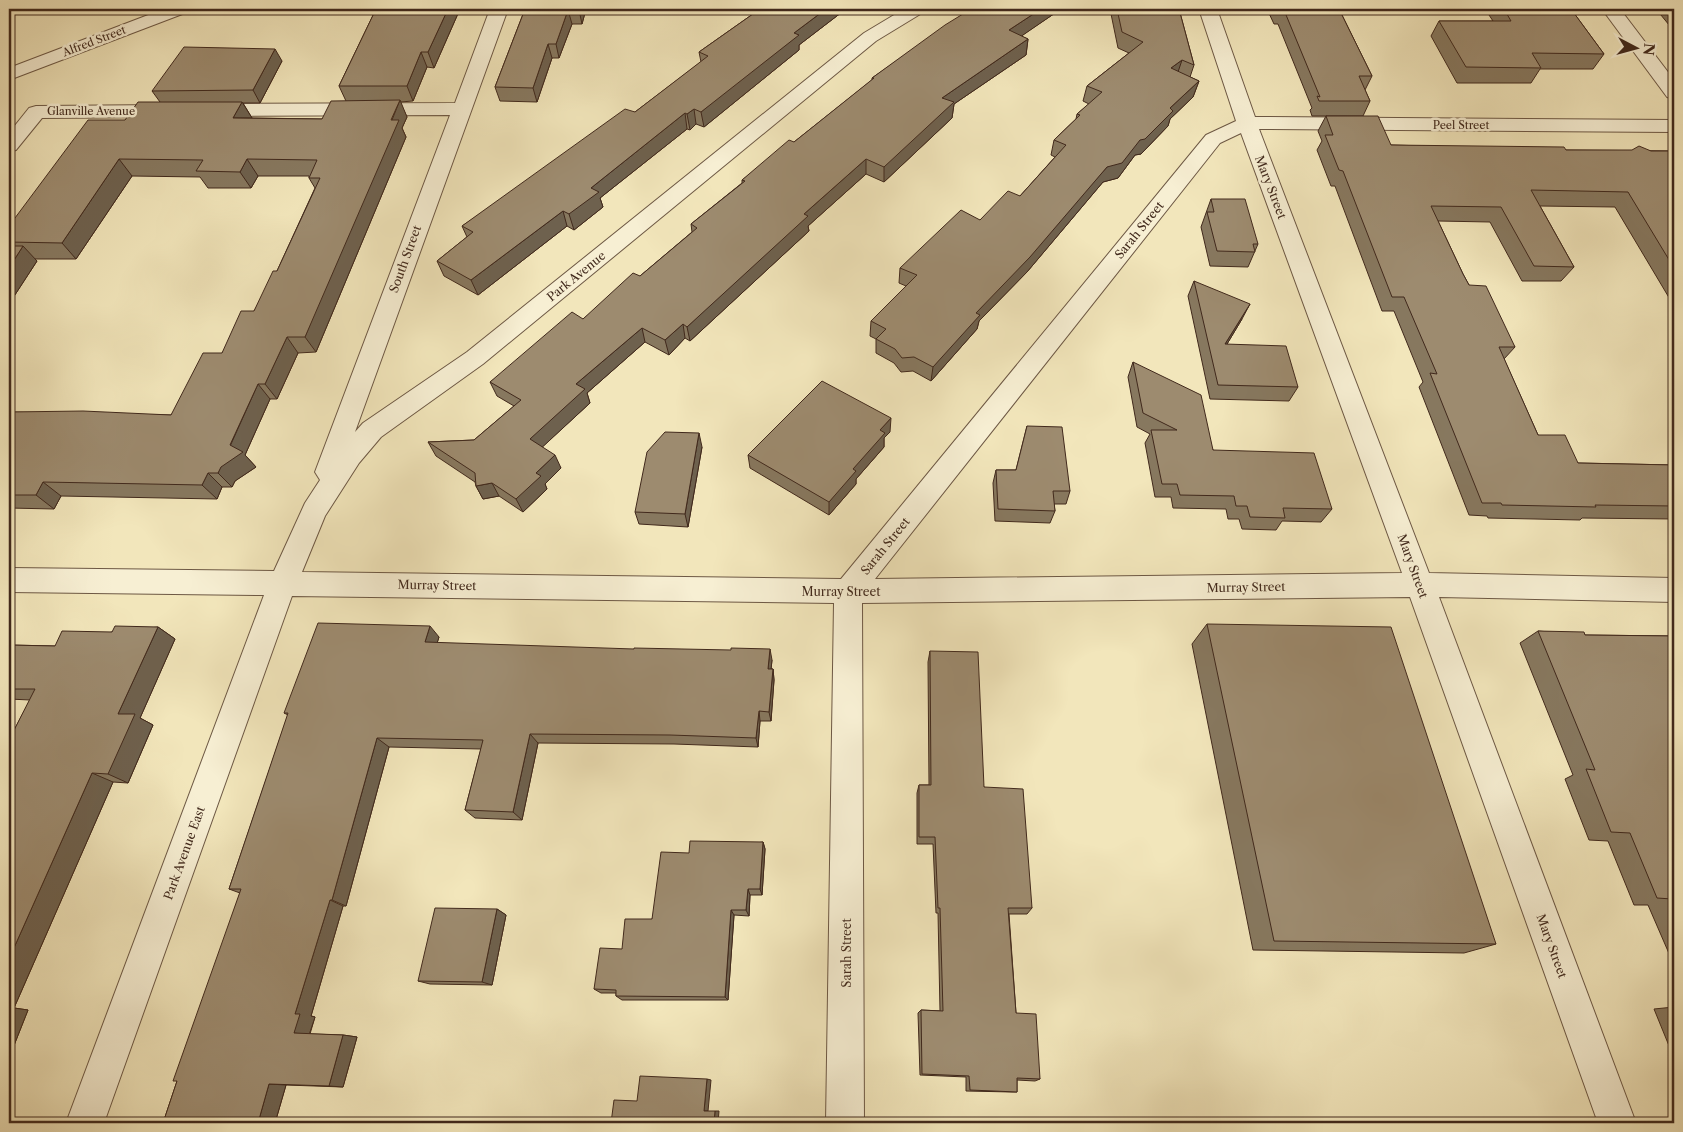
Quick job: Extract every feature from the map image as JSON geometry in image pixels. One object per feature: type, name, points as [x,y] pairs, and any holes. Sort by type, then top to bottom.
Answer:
[{"type":"street","name":"Alfred Street","points":[[9,74],[178,9]]},
{"type":"street","name":"South Street","points":[[314,511],[460,108],[498,9]]},
{"type":"street","name":"Park Avenue","points":[[284,583],[314,511],[350,456],[372,430],[475,358],[870,37],[916,9]]},
{"type":"street","name":"Mary Street","points":[[1208,9],[1247,123],[1420,585],[1617,1123]]},
{"type":"street","points":[[1611,9],[1674,92]]},
{"type":"street","name":"Glanville Avenue","points":[[9,146],[36,112],[460,108]]},
{"type":"street","name":"Peel Street","points":[[1247,123],[1674,126]]},
{"type":"street","name":"Sarah Street","points":[[845,1123],[848,592],[1213,138],[1247,123]]},
{"type":"street","name":"Murray Street","points":[[9,580],[848,592],[1420,585],[1674,590]]},
{"type":"street","name":"Park Avenue East","points":[[85,1123],[284,583]]},
{"type":"building","points":[[376,9],[448,9],[428,52],[421,52],[407,86],[339,86]]},
{"type":"building","points":[[525,9],[579,10],[568,10],[556,44],[548,44],[533,88],[495,87]]},
{"type":"building","points":[[760,9],[826,9],[794,33],[799,35],[701,112],[694,109],[687,114],[685,113],[591,188],[599,192],[569,214],[563,211],[471,280],[437,261],[473,232],[462,226],[625,109],[635,112],[708,56],[699,52]]},
{"type":"building","points":[[971,9],[1041,9],[1009,30],[1028,39],[942,98],[954,102],[884,167],[866,159],[804,214],[808,216],[687,327],[683,324],[665,340],[642,328],[576,384],[585,389],[530,439],[555,455],[536,473],[541,476],[516,499],[492,483],[476,486],[475,473],[428,442],[474,440],[521,400],[490,382],[572,312],[583,319],[633,273],[640,276],[697,228],[691,224],[745,181],[742,180],[789,140],[794,142],[874,78],[872,78],[945,25]]},
{"type":"building","points":[[1117,9],[1179,9],[1194,65],[1182,60],[1171,68],[1199,81],[1170,108],[1173,111],[1145,139],[1140,140],[1122,163],[1107,167],[1030,257],[976,313],[980,315],[933,367],[914,357],[902,358],[895,349],[876,339],[886,329],[871,321],[917,275],[900,268],[961,210],[980,220],[1008,191],[1020,196],[1066,145],[1054,140],[1080,115],[1077,114],[1102,92],[1087,86],[1143,42],[1122,32]]},
{"type":"building","points":[[1280,9],[1339,9],[1372,76],[1359,76],[1370,101],[1319,101],[1317,96],[1320,97],[1284,10]]},
{"type":"building","points":[[1504,9],[1571,9],[1604,54],[1532,53],[1541,68],[1466,67],[1439,21],[1511,21]]},
{"type":"building","points":[[184,47],[275,49],[253,90],[152,91]]},
{"type":"building","points":[[400,100],[391,120],[399,120],[305,337],[287,337],[265,384],[258,384],[230,445],[243,452],[221,467],[218,473],[208,473],[202,485],[43,482],[36,495],[9,495],[9,412],[83,411],[171,415],[203,353],[222,353],[241,311],[254,311],[273,271],[277,271],[320,178],[309,178],[317,160],[247,159],[240,172],[196,171],[203,160],[119,159],[62,243],[9,242],[9,226],[88,120],[125,120],[138,102],[242,102],[233,118],[322,119],[331,101]]},
{"type":"building","points":[[1326,116],[1378,116],[1391,145],[1564,147],[1566,150],[1632,150],[1639,146],[1651,151],[1674,151],[1674,268],[1628,192],[1531,190],[1574,267],[1534,266],[1501,207],[1431,206],[1469,285],[1486,286],[1515,347],[1499,347],[1538,435],[1565,435],[1578,463],[1674,465],[1674,506],[1595,505],[1596,507],[1482,503],[1430,373],[1437,374],[1404,297],[1392,297],[1343,171],[1339,170],[1325,135],[1333,135]]},
{"type":"building","points":[[1211,199],[1245,199],[1258,244],[1253,244],[1255,252],[1217,251],[1207,212],[1214,212]]},
{"type":"building","points":[[9,246],[23,246],[9,268]]},
{"type":"building","points":[[1194,281],[1250,304],[1225,344],[1286,346],[1298,387],[1218,385]]},
{"type":"building","points":[[1133,362],[1201,395],[1213,450],[1314,453],[1332,509],[1283,508],[1285,518],[1250,517],[1247,506],[1236,506],[1234,496],[1180,495],[1177,484],[1162,484],[1151,430],[1177,430],[1143,413]]},
{"type":"building","points":[[822,381],[891,418],[880,430],[885,433],[853,469],[856,471],[829,502],[748,455]]},
{"type":"building","points":[[1027,426],[1062,427],[1070,491],[1053,491],[1055,511],[998,509],[996,470],[1016,470]]},
{"type":"building","points":[[665,432],[699,433],[685,514],[635,512],[647,452]]},
{"type":"building","points":[[318,623],[430,626],[425,642],[634,649],[770,649],[768,669],[773,669],[769,712],[759,711],[756,738],[530,734],[513,812],[465,810],[483,740],[377,738],[332,900],[330,900],[295,1014],[300,1014],[294,1033],[343,1035],[329,1086],[269,1084],[258,1123],[163,1123],[177,1081],[173,1081],[241,889],[229,889],[288,713],[284,713]]},
{"type":"building","points":[[1207,624],[1391,627],[1496,944],[1274,941]]},
{"type":"building","points":[[115,626],[158,627],[118,714],[135,714],[108,774],[92,773],[9,959],[9,740],[35,689],[9,689],[9,645],[55,646],[62,631],[112,632]]},
{"type":"building","points":[[1538,631],[1584,632],[1585,635],[1674,636],[1674,903],[1672,899],[1657,898],[1630,833],[1611,832],[1586,769],[1595,770]]},
{"type":"building","points":[[930,651],[978,652],[984,787],[1023,789],[1032,908],[1008,908],[1016,1013],[1036,1014],[1040,1079],[1017,1078],[1017,1092],[970,1090],[969,1076],[922,1074],[921,1010],[943,1011],[940,908],[938,908],[935,837],[919,837],[919,785],[931,785]]},
{"type":"building","points":[[690,841],[763,842],[760,889],[748,889],[746,910],[731,910],[725,997],[616,996],[616,990],[594,989],[600,948],[622,949],[625,919],[652,919],[661,852],[689,853]]},
{"type":"building","points":[[435,908],[497,909],[482,982],[418,981]]},
{"type":"building","points":[[640,1076],[707,1079],[704,1111],[715,1111],[714,1123],[611,1123],[614,1100],[637,1101]]}]
